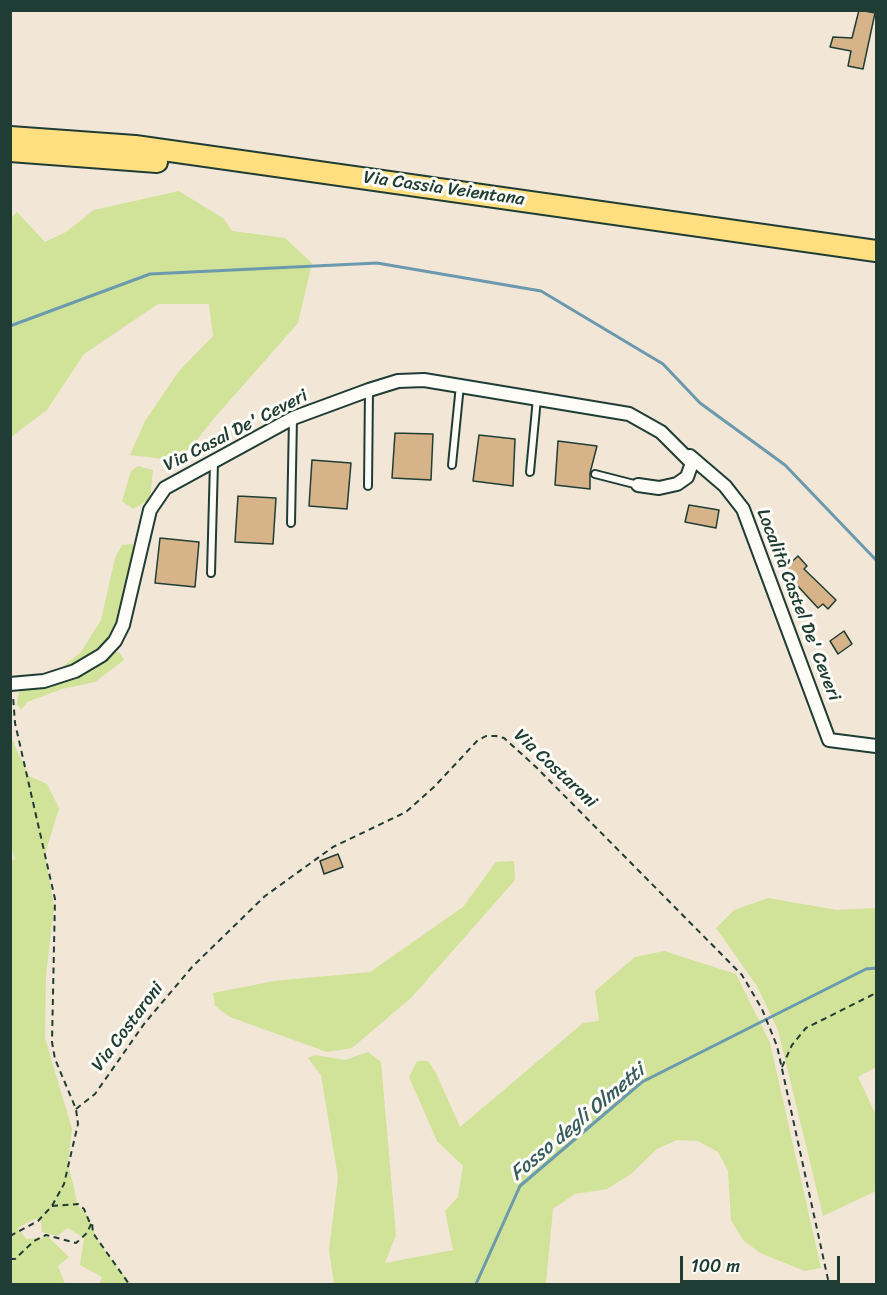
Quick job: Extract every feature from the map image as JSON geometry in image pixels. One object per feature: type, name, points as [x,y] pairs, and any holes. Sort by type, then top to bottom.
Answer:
[{"type":"highway","name":"Via Cassia Veientana","points":[[10,137],[135,146],[876,251]]},
{"type":"highway","name":"Via Cassia Veientana","points":[[10,151],[142,160],[876,265]]},
{"type":"street","name":"Via Casal De' Ceveri","points":[[11,684],[44,681],[75,671],[110,648],[123,625],[150,510],[165,488],[293,418],[369,390],[412,379],[629,414],[661,432],[690,460],[690,472],[682,482],[668,487],[638,485]]},
{"type":"street","name":"Località Castel De' Ceveri","points":[[661,432],[725,486],[743,509],[829,740],[876,746]]},
{"type":"lane","points":[[452,465],[460,385]]},
{"type":"lane","points":[[368,486],[369,390]]},
{"type":"lane","points":[[530,472],[537,398]]},
{"type":"lane","points":[[291,522],[293,418]]},
{"type":"lane","points":[[211,573],[214,461]]},
{"type":"lane","points":[[595,474],[638,485]]},
{"type":"path","points":[[10,1236],[38,1221],[52,1206],[64,1184],[78,1124],[76,1109],[54,1059],[52,1042],[55,899],[15,723],[11,684]]},
{"type":"path","name":"Via Costaroni","points":[[76,1109],[95,1094],[144,1024],[192,968],[265,897],[325,852],[411,807],[477,741],[486,736],[504,738],[536,767],[742,975],[762,1009],[777,1046],[830,1284]]},
{"type":"path","points":[[782,1067],[792,1045],[806,1028],[876,993]]},
{"type":"path","points":[[52,1206],[78,1203],[89,1221],[92,1222],[93,1233],[129,1284]]},
{"type":"path","points":[[10,1259],[15,1259],[34,1240],[46,1234],[76,1243],[87,1233],[92,1222]]},
{"type":"green space","points":[[179,191],[224,219],[232,231],[285,238],[312,263],[298,323],[210,423],[181,461],[130,455],[145,421],[179,371],[213,336],[209,304],[158,304],[84,354],[47,410],[11,437],[11,218],[17,212],[45,242],[66,232],[94,210]]},
{"type":"green space","points":[[138,466],[153,470],[150,499],[133,509],[122,501],[131,471]]},
{"type":"green space","points":[[133,544],[133,560],[116,629],[105,653],[119,652],[124,660],[95,682],[62,689],[27,702],[21,710],[17,704],[20,687],[33,675],[55,673],[81,652],[101,620],[115,558],[122,545]]},
{"type":"green space","points":[[10,735],[29,776],[47,784],[59,808],[45,854],[54,906],[46,976],[45,1038],[72,1129],[68,1163],[78,1206],[87,1215],[98,1240],[117,1268],[132,1284],[99,1284],[102,1277],[80,1265],[84,1238],[68,1228],[57,1236],[42,1232],[41,1222],[36,1218],[18,1228],[26,1239],[47,1237],[46,1235],[69,1257],[58,1266],[65,1284],[11,1284],[10,862],[15,859],[10,845]]},
{"type":"green space","points":[[514,861],[515,880],[412,997],[352,1048],[327,1052],[230,1017],[215,1006],[213,993],[274,981],[370,972],[463,907],[496,862]]},
{"type":"green space","points":[[768,898],[837,910],[876,908],[876,1067],[858,1077],[876,1115],[876,1191],[823,1216],[778,1030],[757,986],[716,928],[734,910]]},
{"type":"green space","points":[[664,951],[736,974],[770,1043],[821,1268],[805,1271],[760,1253],[743,1240],[731,1220],[728,1171],[718,1152],[698,1141],[677,1140],[657,1149],[631,1174],[607,1189],[575,1194],[553,1209],[546,1284],[334,1284],[329,1250],[338,1177],[321,1075],[308,1058],[315,1055],[345,1060],[368,1052],[381,1062],[396,1235],[385,1263],[453,1250],[445,1211],[458,1197],[463,1166],[437,1141],[409,1077],[417,1061],[428,1061],[436,1073],[460,1127],[583,1023],[599,1021],[595,991],[635,957]]},
{"type":"building","points":[[859,10],[875,13],[863,69],[848,66],[851,51],[830,47],[833,37],[852,38]]},
{"type":"building","points":[[395,433],[433,434],[431,480],[392,478]]},
{"type":"building","points":[[479,435],[515,439],[513,486],[473,481]]},
{"type":"building","points":[[558,441],[597,446],[590,473],[590,489],[555,485]]},
{"type":"building","points":[[312,460],[351,463],[347,509],[309,506]]},
{"type":"building","points":[[238,496],[276,498],[273,544],[235,542]]},
{"type":"building","points":[[689,505],[719,510],[716,528],[685,522]]},
{"type":"building","points":[[160,538],[199,542],[195,587],[155,583]]},
{"type":"building","points":[[798,556],[807,566],[804,569],[836,600],[828,609],[823,604],[818,608],[783,570]]},
{"type":"building","points":[[844,631],[852,644],[838,654],[830,641]]},
{"type":"building","points":[[338,854],[343,867],[324,874],[320,861]]},
{"type":"waterway","points":[[10,326],[150,274],[377,263],[541,291],[663,364],[700,403],[785,465],[876,560]]},
{"type":"waterway","name":"Fosso degli Olmetti","points":[[476,1284],[520,1186],[642,1082],[866,969],[876,968]]}]
